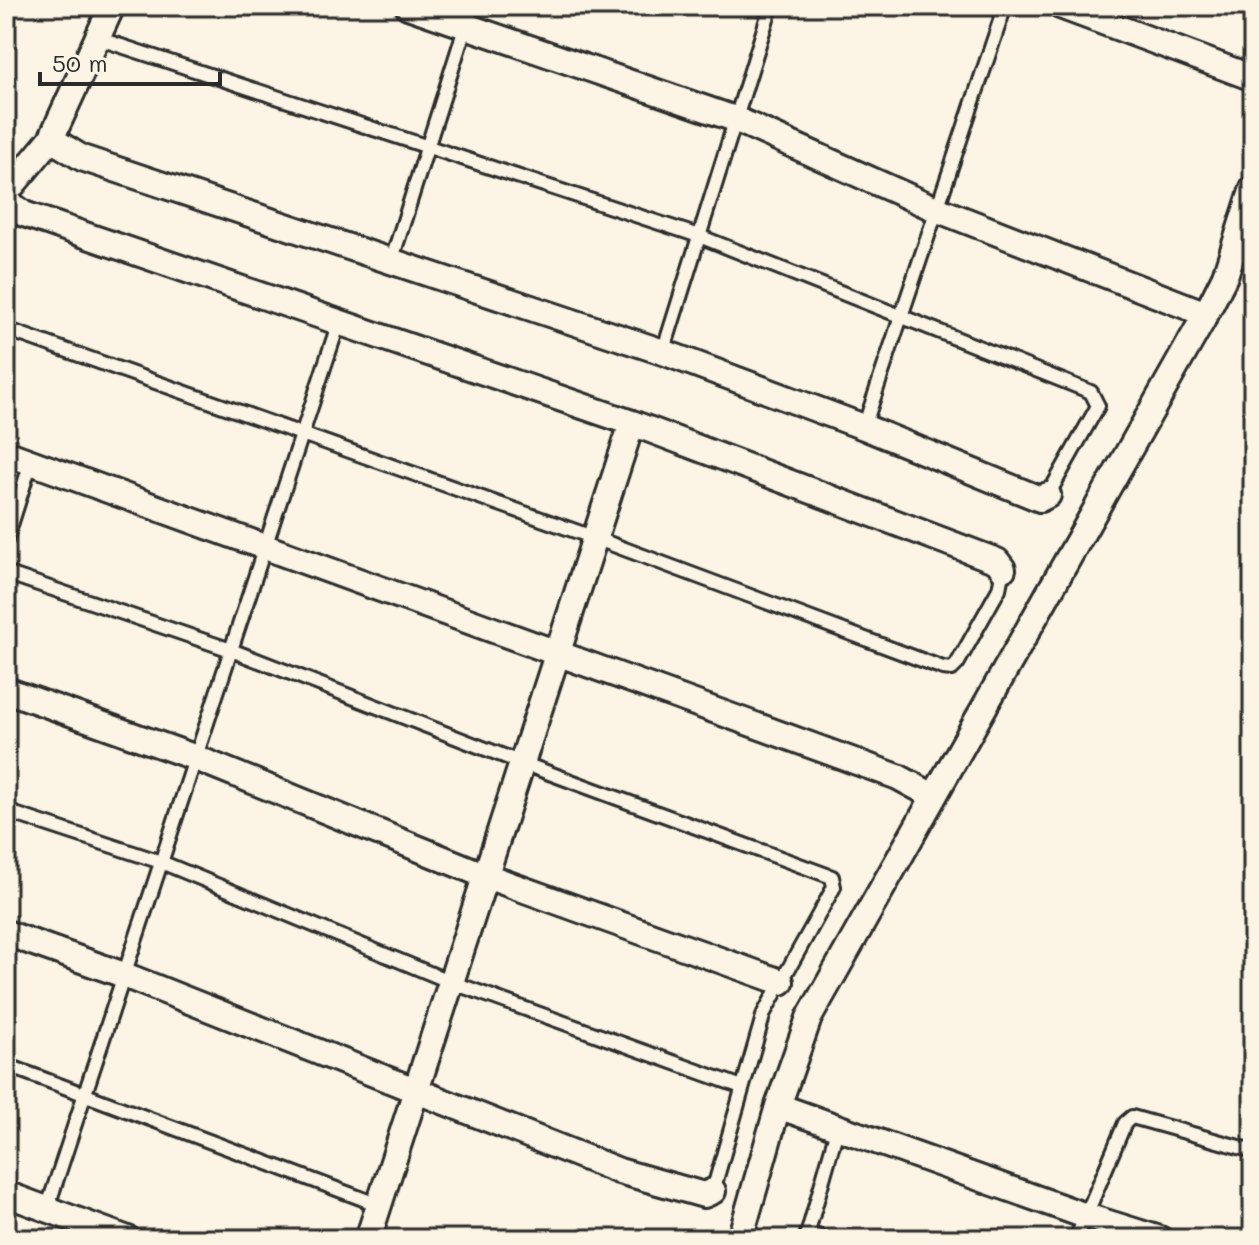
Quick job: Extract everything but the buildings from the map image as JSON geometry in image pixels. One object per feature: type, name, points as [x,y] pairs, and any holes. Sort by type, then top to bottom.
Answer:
[{"type":"street","points":[[6,193],[51,139],[112,6]]},
{"type":"street","points":[[408,6],[469,15],[735,119],[936,209],[1206,314]]},
{"type":"street","points":[[1060,6],[1253,78]]},
{"type":"street","points":[[51,139],[82,158],[663,352],[864,427],[1040,499],[1048,495]]},
{"type":"street","points":[[740,1239],[778,1106],[809,1018],[1206,314],[1225,276],[1253,188]]},
{"type":"street","points":[[6,201],[24,214],[632,423],[997,561],[1003,569]]},
{"type":"street","points":[[368,1239],[632,423]]},
{"type":"street","points":[[6,453],[558,651],[898,777],[933,796]]},
{"type":"street","points":[[6,690],[196,758],[486,876],[781,982]]},
{"type":"street","points":[[6,933],[124,975],[619,1171],[704,1195],[713,1191]]},
{"type":"street","points":[[778,1106],[838,1126],[1081,1228],[1160,1239]]},
{"type":"street","points":[[6,1194],[128,1239]]},
{"type":"lane","points":[[663,352],[771,6]]},
{"type":"lane","points":[[864,427],[1005,6]]},
{"type":"lane","points":[[391,262],[469,15]]},
{"type":"lane","points":[[97,38],[699,236],[1091,392],[1098,406],[1048,495]]},
{"type":"lane","points":[[47,1209],[339,322]]},
{"type":"lane","points":[[6,329],[595,538],[952,669],[999,589],[1003,569]]},
{"type":"lane","points":[[6,541],[31,462]]},
{"type":"lane","points":[[6,573],[231,650],[522,763],[832,877],[834,887],[764,1013],[713,1191]]},
{"type":"lane","points":[[6,811],[161,862],[451,982],[742,1087]]},
{"type":"lane","points":[[6,1065],[379,1205]]},
{"type":"lane","points":[[1081,1228],[1125,1123],[1132,1117],[1253,1151]]},
{"type":"lane","points":[[826,1239],[806,1236],[838,1126]]}]
